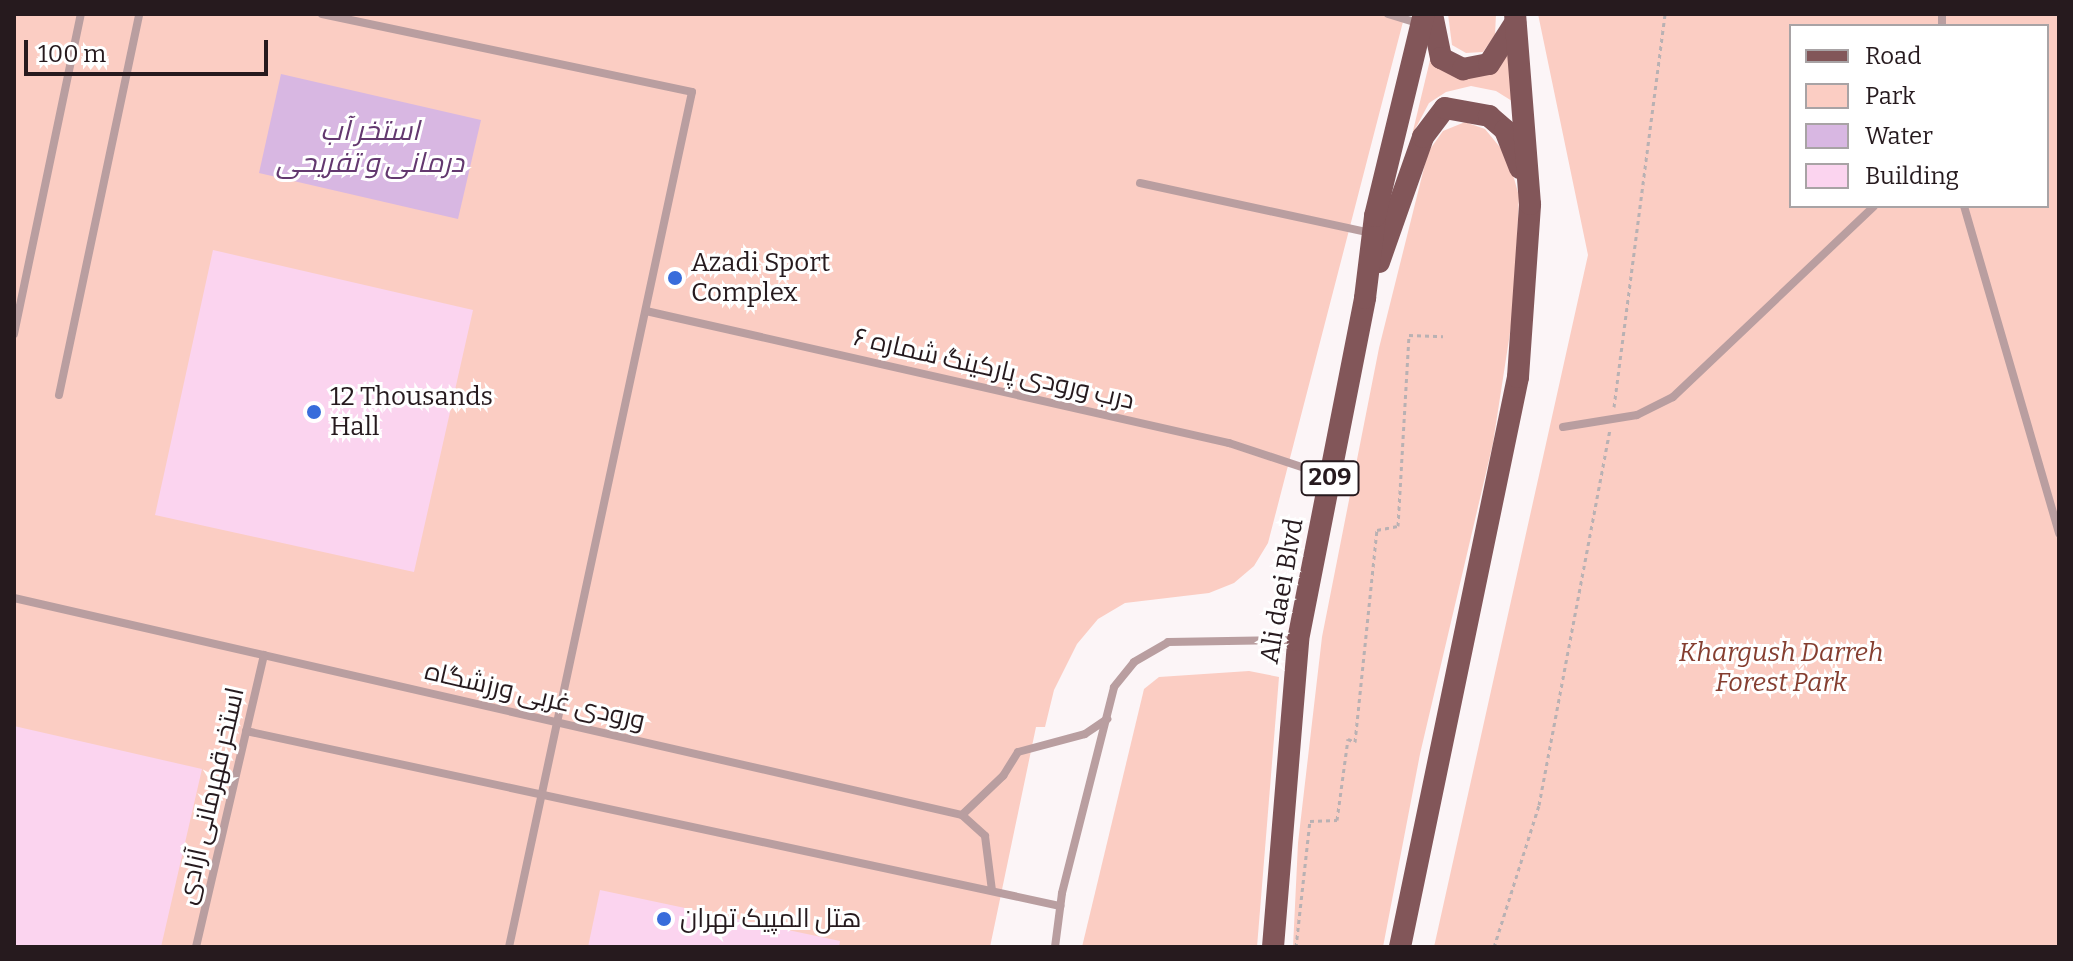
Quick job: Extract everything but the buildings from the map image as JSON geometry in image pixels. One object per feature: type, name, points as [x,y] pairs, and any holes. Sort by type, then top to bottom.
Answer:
[{"type":"main road","points":[[1425,17],[1441,58],[1463,69],[1489,64],[1515,18]]},
{"type":"main road","name":"Ali daei Blvd","points":[[1273,947],[1298,640],[1365,298],[1373,233],[1425,17]]},
{"type":"main road","points":[[1400,947],[1518,377],[1530,204],[1515,18]]},
{"type":"main road","points":[[1365,298],[1423,137],[1445,108],[1489,116],[1505,130],[1530,204]]},
{"type":"lane","points":[[14,334],[81,14]]},
{"type":"lane","points":[[59,395],[139,14]]},
{"type":"lane","points":[[322,14],[692,92],[509,947]]},
{"type":"lane","points":[[1388,14],[1425,17]]},
{"type":"lane","points":[[1140,183],[1373,233]]},
{"type":"lane","points":[[1563,427],[1637,415],[1673,397],[1872,208]]},
{"type":"lane","points":[[1965,208],[2059,533]]},
{"type":"lane","name":"درب ورودی پارکینگ شماره ۶","points":[[646,311],[1229,443],[1331,476]]},
{"type":"lane","name":"ورودی غربی ورزشگاه","points":[[14,598],[962,815]]},
{"type":"lane","points":[[1055,947],[1060,906],[1114,687],[1134,662],[1168,642],[1298,640]]},
{"type":"lane","name":"استخر قهرمانی آزادی","points":[[196,947],[264,655]]},
{"type":"lane","points":[[992,891],[985,836],[962,815],[1003,776],[1018,752],[1085,734],[1107,719]]},
{"type":"lane","points":[[246,731],[1060,906]]},
{"type":"path","points":[[1494,947],[1539,805],[1612,419],[1665,14]]},
{"type":"path","points":[[1296,947],[1310,821],[1337,820],[1348,739],[1355,742],[1377,530],[1398,526],[1409,335],[1443,336]]},
{"type":"green space","name":"Azadi Sport Complex","points":[[14,14],[1405,14],[1268,543],[1254,566],[1234,583],[1209,593],[1125,603],[1098,619],[1077,644],[1054,690],[1045,727],[1036,727],[990,947],[14,947]]},
{"type":"green space","points":[[1448,14],[1496,14],[1495,35],[1483,52],[1466,53],[1452,45]]},
{"type":"green space","name":"Khargush Darreh Forest Park","points":[[1538,14],[2059,14],[2059,947],[1434,947],[1588,255]]},
{"type":"green space","points":[[1509,51],[1520,106],[1496,91],[1471,86],[1446,92],[1429,103],[1412,135],[1431,56],[1439,66]]},
{"type":"green space","points":[[1465,122],[1485,129],[1508,157],[1519,196],[1514,307],[1493,443],[1420,754],[1383,947],[1293,947],[1298,843],[1322,637],[1379,348],[1428,152],[1443,131]]},
{"type":"green space","points":[[1249,671],[1279,677],[1257,947],[1082,947],[1144,689],[1159,677]]},
{"type":"water","name":"استخر آب درمانی و تفریحی","points":[[281,74],[481,120],[458,219],[259,173]]},
{"type":"place","name":"Azadi Sport Complex","points":[[675,278]]},
{"type":"place","name":"12 Thousands Hall","points":[[314,412]]},
{"type":"place","name":"هتل المپیک تهران","points":[[664,919]]}]
